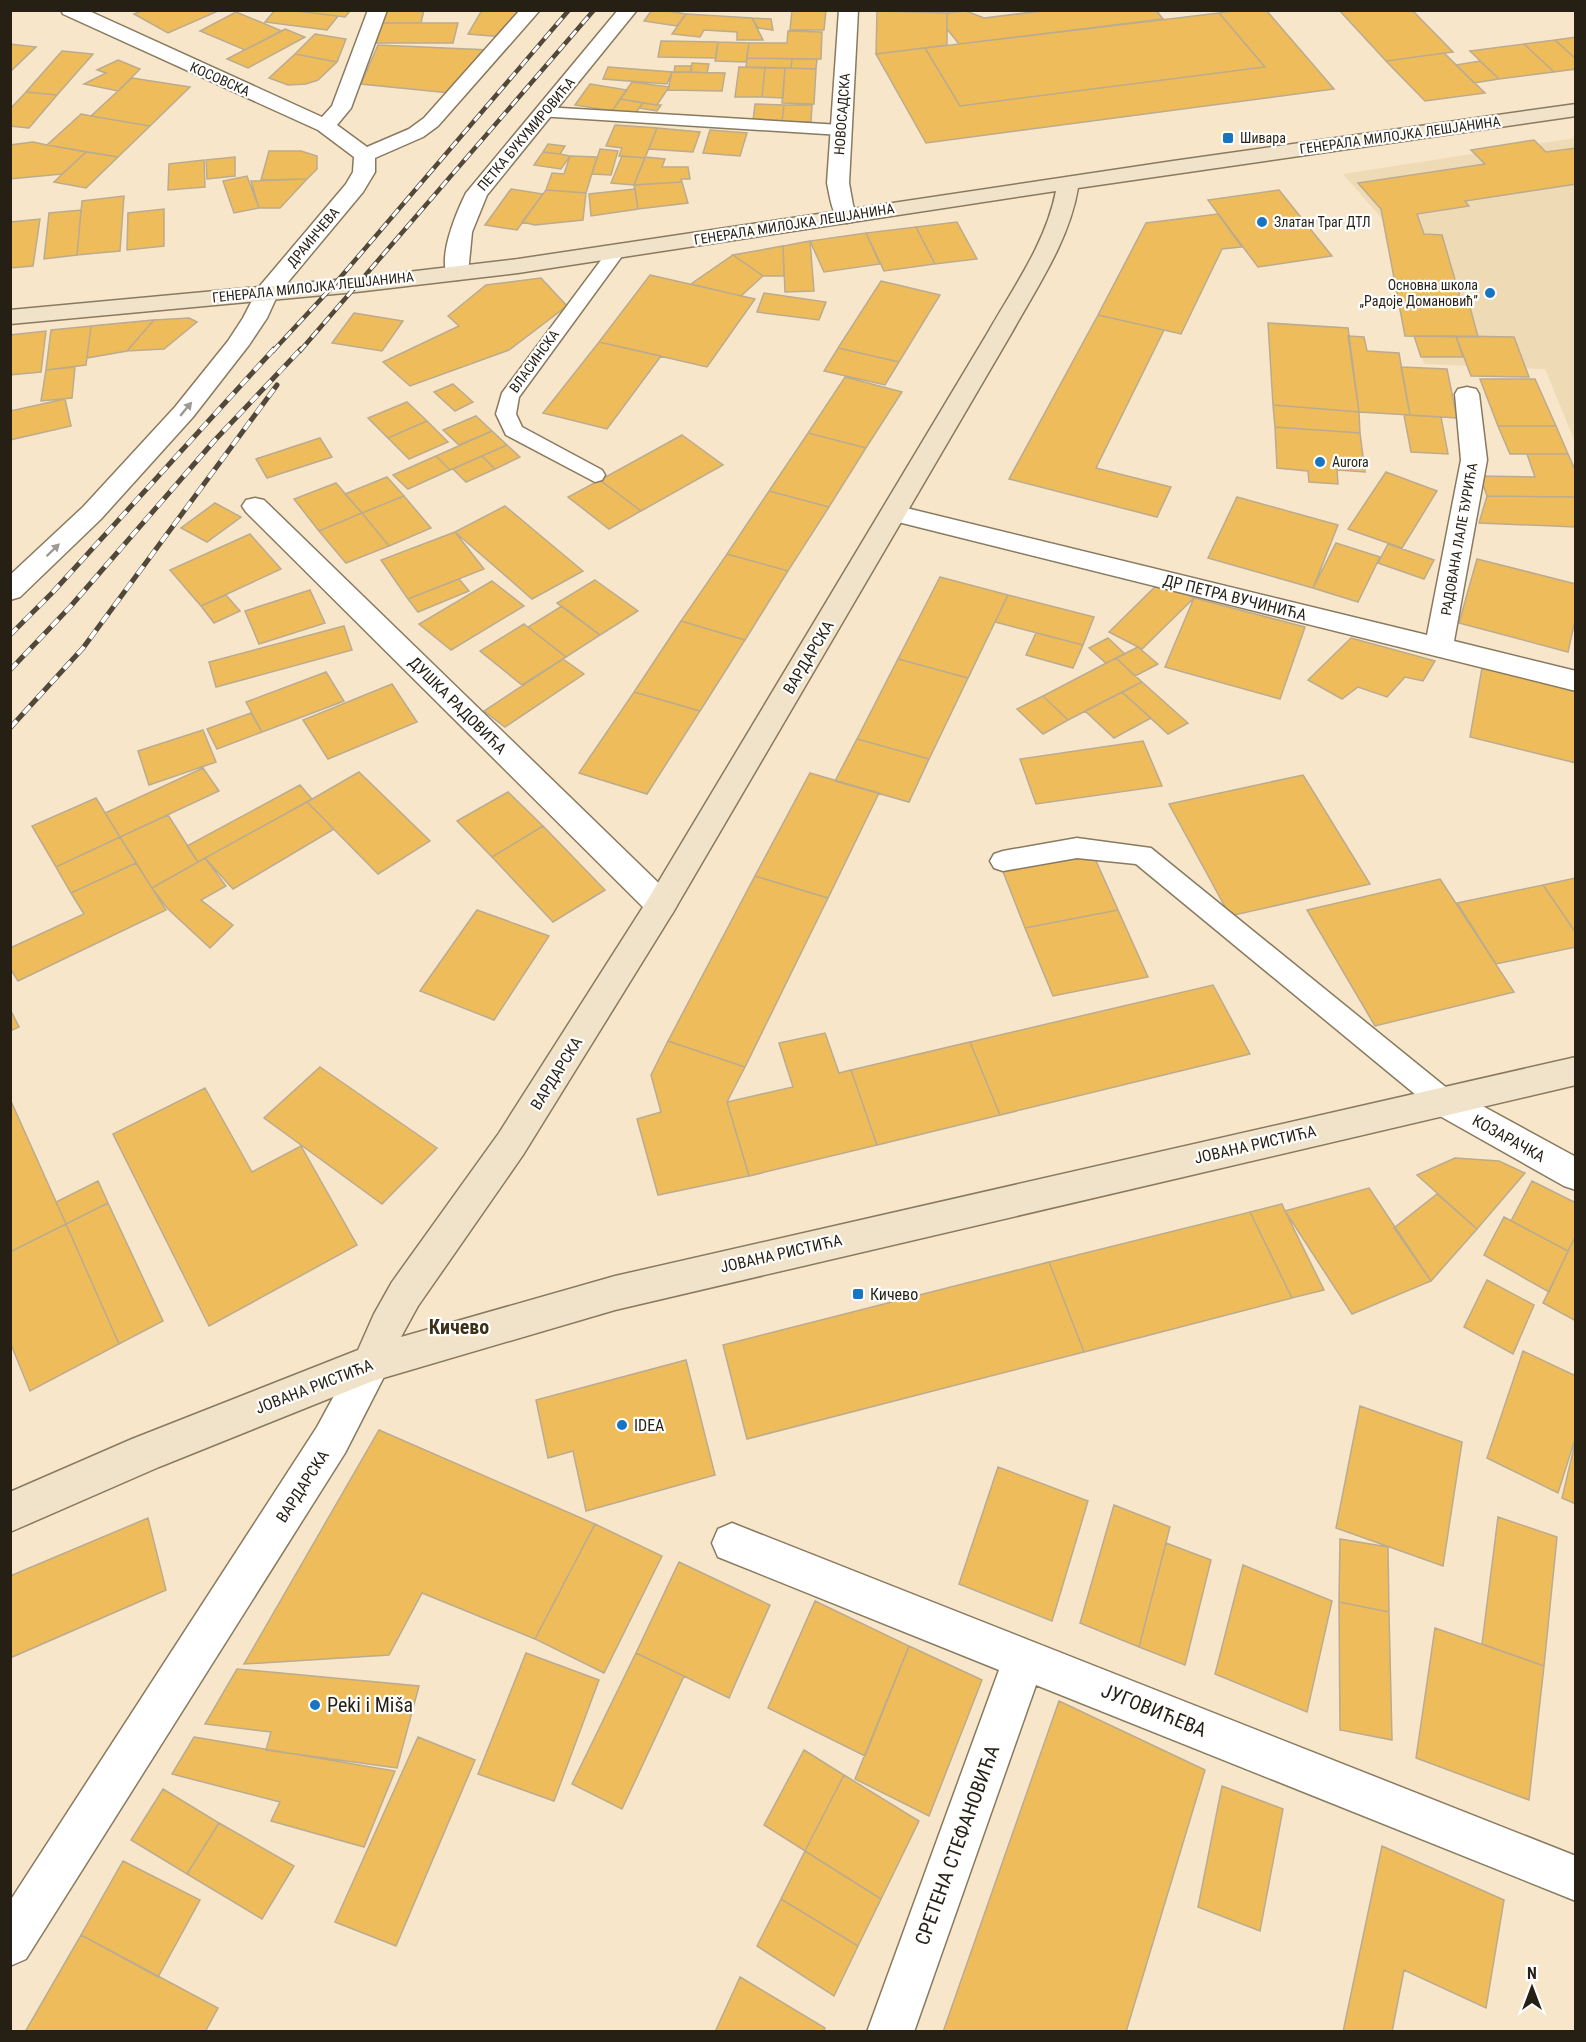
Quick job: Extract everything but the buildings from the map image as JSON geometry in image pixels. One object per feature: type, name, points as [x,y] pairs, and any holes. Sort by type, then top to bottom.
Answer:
[{"type":"main road","name":"ГЕНЕРАЛА МИЛОЈКА ЛЕШЈАНИНА","points":[[10,317],[457,273],[616,252],[1068,183],[1575,110]]},
{"type":"main road","name":"ВАРДАРСКА","points":[[372,1363],[387,1326],[405,1294],[511,1144],[661,905],[894,513],[1052,240],[1063,211],[1068,183]]},
{"type":"main road","name":"ЈОВАНА РИСТИЋА","points":[[10,1512],[146,1453],[372,1363],[655,1282],[1575,1071]]},
{"type":"street","points":[[325,126],[340,108],[378,10]]},
{"type":"street","points":[[365,155],[416,133],[431,122],[531,10]]},
{"type":"street","name":"ПЕТКА БУКУМИРОВИЋА","points":[[457,273],[457,247],[461,226],[477,193],[628,10]]},
{"type":"street","name":"НОВОСАДСКА","points":[[847,216],[839,189],[849,10]]},
{"type":"street","name":"КОСОВСКА","points":[[79,12],[325,126],[365,155]]},
{"type":"street","name":"ДРАИНЧЕВА","points":[[10,591],[92,513],[184,412],[237,345],[255,318],[267,292],[355,188],[364,172],[365,155]]},
{"type":"street","name":"РАДОВАНА ЛАЛЕ ЂУРИЋА","points":[[1439,647],[1474,460],[1467,394]]},
{"type":"street","name":"ДУШКА РАДОВИЋА","points":[[255,506],[661,905]]},
{"type":"street","name":"ДР ПЕТРА ВУЧИНИЋА","points":[[894,513],[1575,681]]},
{"type":"street","name":"КОЗАРАЧКА","points":[[1443,1101],[1575,1175]]},
{"type":"street","name":"ВАРДАРСКА","points":[[10,1943],[331,1440],[372,1363]]},
{"type":"street","name":"ЈУГОВИЋЕВА","points":[[732,1543],[1575,1879]]},
{"type":"street","name":"СРЕТЕНА СТЕФАНОВИЋА","points":[[890,2031],[1024,1658]]},
{"type":"lane","points":[[544,112],[841,130]]},
{"type":"lane","name":"ВЛАСИНСКА","points":[[594,475],[513,431],[506,414],[509,397],[616,252]]},
{"type":"lane","points":[[1003,861],[1077,848],[1142,855],[1443,1101]]},
{"type":"shaded area","name":"Основна школа „Радоје Домановић”","points":[[1575,138],[1575,442],[1545,369],[1424,364],[1384,221],[1343,174]]},
{"type":"railway","points":[[273,351],[333,286],[569,10]]},
{"type":"railway","points":[[300,351],[594,10]]},
{"type":"railway","points":[[10,635],[53,592],[274,349]]},
{"type":"railway","points":[[10,670],[70,607],[215,440],[301,349]]},
{"type":"railway","points":[[10,728],[83,648],[277,385]]},
{"type":"place","name":"Шивара","points":[[1228,138]]},
{"type":"place","name":"Златан Траг ДТЛ","points":[[1262,222]]},
{"type":"place","name":"Основна школа „Радоје Домановић”","points":[[1490,293]]},
{"type":"place","name":"Aurora","points":[[1320,462]]},
{"type":"place","name":"Кичево","points":[[858,1294]]},
{"type":"place","name":"IDEA","points":[[622,1425]]},
{"type":"place","name":"Peki i Miša","points":[[315,1705]]},
{"type":"district","name":"Кичево","points":[[459,1327]]}]
